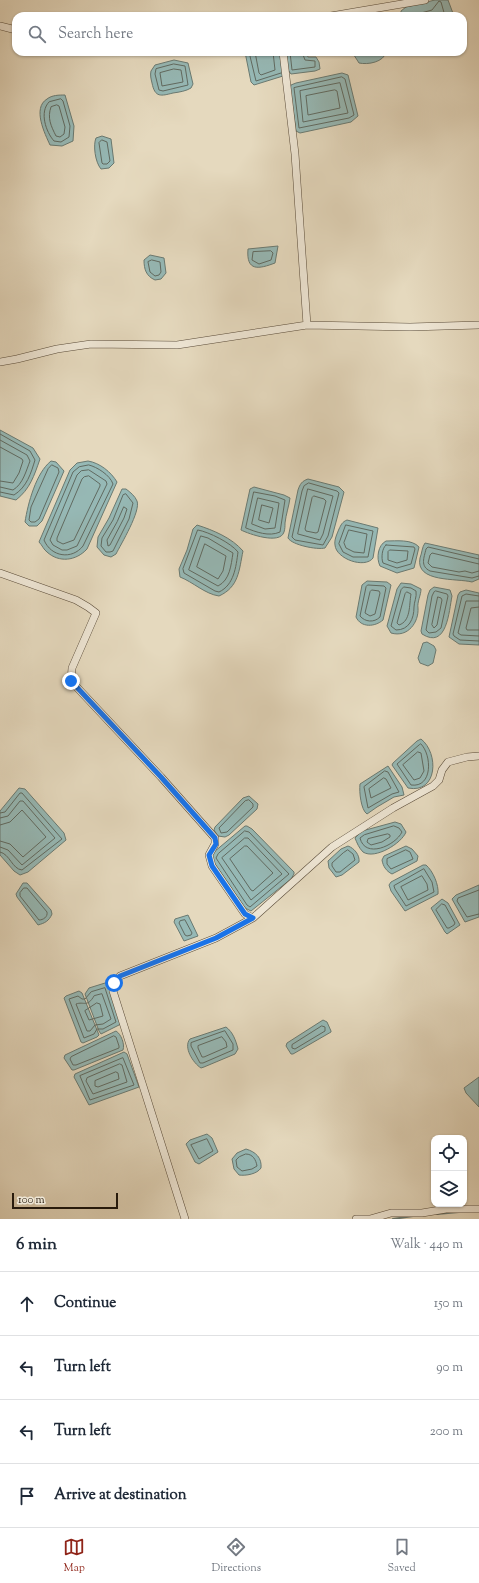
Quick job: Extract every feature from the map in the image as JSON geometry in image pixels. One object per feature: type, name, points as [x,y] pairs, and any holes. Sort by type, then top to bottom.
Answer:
[{"type":"street","points":[[354,12],[425,0]]},
{"type":"street","points":[[0,26],[12,29]]},
{"type":"street","points":[[283,56],[295,154],[307,325]]},
{"type":"street","points":[[0,362],[57,349],[91,344],[178,345],[307,325],[410,327],[479,325]]},
{"type":"street","points":[[0,574],[76,600],[96,613],[72,668],[71,681],[151,766],[215,838],[216,844],[209,855],[212,866],[245,914],[253,918]]},
{"type":"street","points":[[185,1219],[113,991],[114,983],[120,976],[216,938],[253,918],[332,847],[393,808],[433,786],[440,780],[442,770],[448,762],[479,756]]},
{"type":"street","points":[[356,1219],[370,1219],[391,1213],[422,1213],[446,1209],[479,1209]]},
{"type":"water","points":[[435,0],[448,0],[452,12],[401,12],[406,7]]},
{"type":"water","points":[[246,56],[282,56],[283,76],[254,85],[251,82]]},
{"type":"water","points":[[286,56],[316,57],[319,62],[320,69],[291,74],[288,70]]},
{"type":"water","points":[[355,56],[384,56],[375,62],[367,64],[359,63]]},
{"type":"water","points":[[174,60],[188,63],[193,84],[191,88],[185,91],[159,95],[153,88],[151,71],[155,65]]},
{"type":"water","points":[[342,73],[348,75],[358,116],[351,122],[300,133],[296,131],[290,89],[291,85]]},
{"type":"water","points":[[65,95],[74,126],[73,141],[62,146],[50,145],[41,121],[40,108],[49,98]]},
{"type":"water","points":[[102,136],[111,139],[114,163],[109,168],[101,169],[95,154],[95,145],[96,138]]},
{"type":"water","points":[[278,246],[275,263],[264,267],[255,267],[249,262],[248,249]]},
{"type":"water","points":[[150,255],[164,258],[166,273],[161,279],[155,280],[146,272],[144,260]]},
{"type":"water","points":[[0,430],[33,448],[40,459],[28,487],[16,500],[0,496]]},
{"type":"water","points":[[51,461],[56,462],[64,471],[42,521],[37,526],[29,526],[25,522],[28,506],[41,473]]},
{"type":"water","points":[[88,461],[105,468],[117,482],[87,549],[83,553],[73,558],[57,558],[46,551],[39,542],[70,470],[77,463]]},
{"type":"water","points":[[308,479],[339,487],[344,492],[332,537],[325,548],[305,546],[294,543],[288,538],[298,490],[302,483]]},
{"type":"water","points":[[254,487],[290,498],[284,532],[277,538],[264,537],[241,530],[250,489]]},
{"type":"water","points":[[122,489],[126,489],[134,496],[137,501],[137,506],[133,520],[126,535],[116,554],[111,557],[104,555],[97,547],[98,537],[109,518]]},
{"type":"water","points":[[347,520],[378,528],[373,558],[369,561],[364,563],[351,561],[345,558],[337,550],[335,543],[336,537],[341,525]]},
{"type":"water","points":[[197,525],[222,535],[239,546],[243,551],[239,571],[234,583],[231,588],[219,596],[209,593],[180,577],[179,569],[187,550],[193,529]]},
{"type":"water","points":[[386,541],[399,541],[416,544],[419,547],[414,568],[397,573],[380,566],[378,552],[381,545]]},
{"type":"water","points":[[425,543],[479,555],[479,579],[472,582],[438,578],[430,576],[424,572],[420,566],[420,558]]},
{"type":"water","points":[[367,581],[387,582],[391,585],[383,620],[372,625],[365,625],[361,623],[356,617],[362,585]]},
{"type":"water","points":[[401,583],[411,584],[421,589],[421,591],[418,603],[417,619],[407,631],[397,634],[391,633],[387,626],[397,589]]},
{"type":"water","points":[[434,587],[450,590],[452,596],[448,619],[442,633],[437,637],[430,638],[422,634],[421,631],[428,595],[430,590]]},
{"type":"water","points":[[466,590],[479,593],[479,645],[459,644],[449,637],[458,595],[460,592]]},
{"type":"water","points":[[427,642],[434,646],[436,650],[433,663],[428,666],[420,663],[418,658],[423,643]]},
{"type":"water","points":[[421,739],[427,745],[431,753],[433,762],[430,779],[425,785],[418,788],[408,788],[392,765]]},
{"type":"water","points":[[388,766],[402,787],[404,795],[394,797],[367,814],[362,805],[360,784]]},
{"type":"water","points":[[19,788],[25,789],[64,833],[66,840],[28,872],[20,875],[14,871],[0,855],[0,811]]},
{"type":"water","points":[[249,796],[258,804],[257,809],[229,835],[225,837],[218,836],[214,830],[215,827],[243,798]]},
{"type":"water","points":[[395,822],[401,824],[406,832],[399,841],[381,852],[368,854],[363,852],[355,838],[362,831]]},
{"type":"water","points":[[245,826],[252,829],[294,872],[291,879],[251,911],[245,908],[213,861],[212,856],[214,852]]},
{"type":"water","points":[[348,846],[356,852],[359,857],[359,862],[342,875],[336,877],[329,868],[328,861],[341,849]]},
{"type":"water","points":[[406,846],[412,849],[418,856],[417,861],[392,874],[386,870],[383,864],[382,860],[384,856]]},
{"type":"water","points":[[423,865],[426,865],[433,874],[438,887],[438,894],[405,911],[391,891],[389,885],[391,882]]},
{"type":"water","points":[[23,883],[27,883],[51,910],[51,916],[45,922],[38,925],[17,897],[16,894]]},
{"type":"water","points":[[479,885],[479,917],[465,922],[452,899],[456,895]]},
{"type":"water","points":[[442,899],[448,903],[460,925],[447,934],[431,908]]},
{"type":"water","points":[[188,915],[198,936],[184,941],[174,922],[175,919]]},
{"type":"water","points":[[109,983],[110,985],[121,1024],[101,1034],[85,994],[89,988]]},
{"type":"water","points":[[79,991],[82,993],[99,1035],[83,1043],[81,1042],[64,998]]},
{"type":"water","points":[[323,1020],[327,1022],[331,1032],[291,1054],[286,1046],[287,1043]]},
{"type":"water","points":[[226,1027],[232,1034],[238,1049],[235,1054],[201,1068],[190,1055],[188,1050],[188,1042],[190,1039]]},
{"type":"water","points":[[116,1031],[122,1039],[123,1050],[72,1070],[64,1058],[65,1055]]},
{"type":"water","points":[[124,1052],[127,1054],[139,1087],[89,1105],[74,1077],[75,1074]]},
{"type":"water","points":[[479,1077],[479,1107],[466,1093],[464,1088]]},
{"type":"water","points":[[207,1134],[212,1138],[218,1152],[199,1164],[195,1162],[186,1144],[190,1140]]},
{"type":"water","points":[[246,1149],[258,1156],[261,1168],[257,1172],[251,1174],[239,1175],[234,1169],[232,1159],[237,1153]]},
{"type":"waterway","points":[[437,1214],[459,1212]]},
{"type":"waterway","points":[[393,1219],[413,1216]]},
{"type":"route","points":[[71,681],[161,777],[215,838],[216,844],[209,855],[212,866],[245,914],[253,918],[216,938],[120,976],[114,983]]}]
